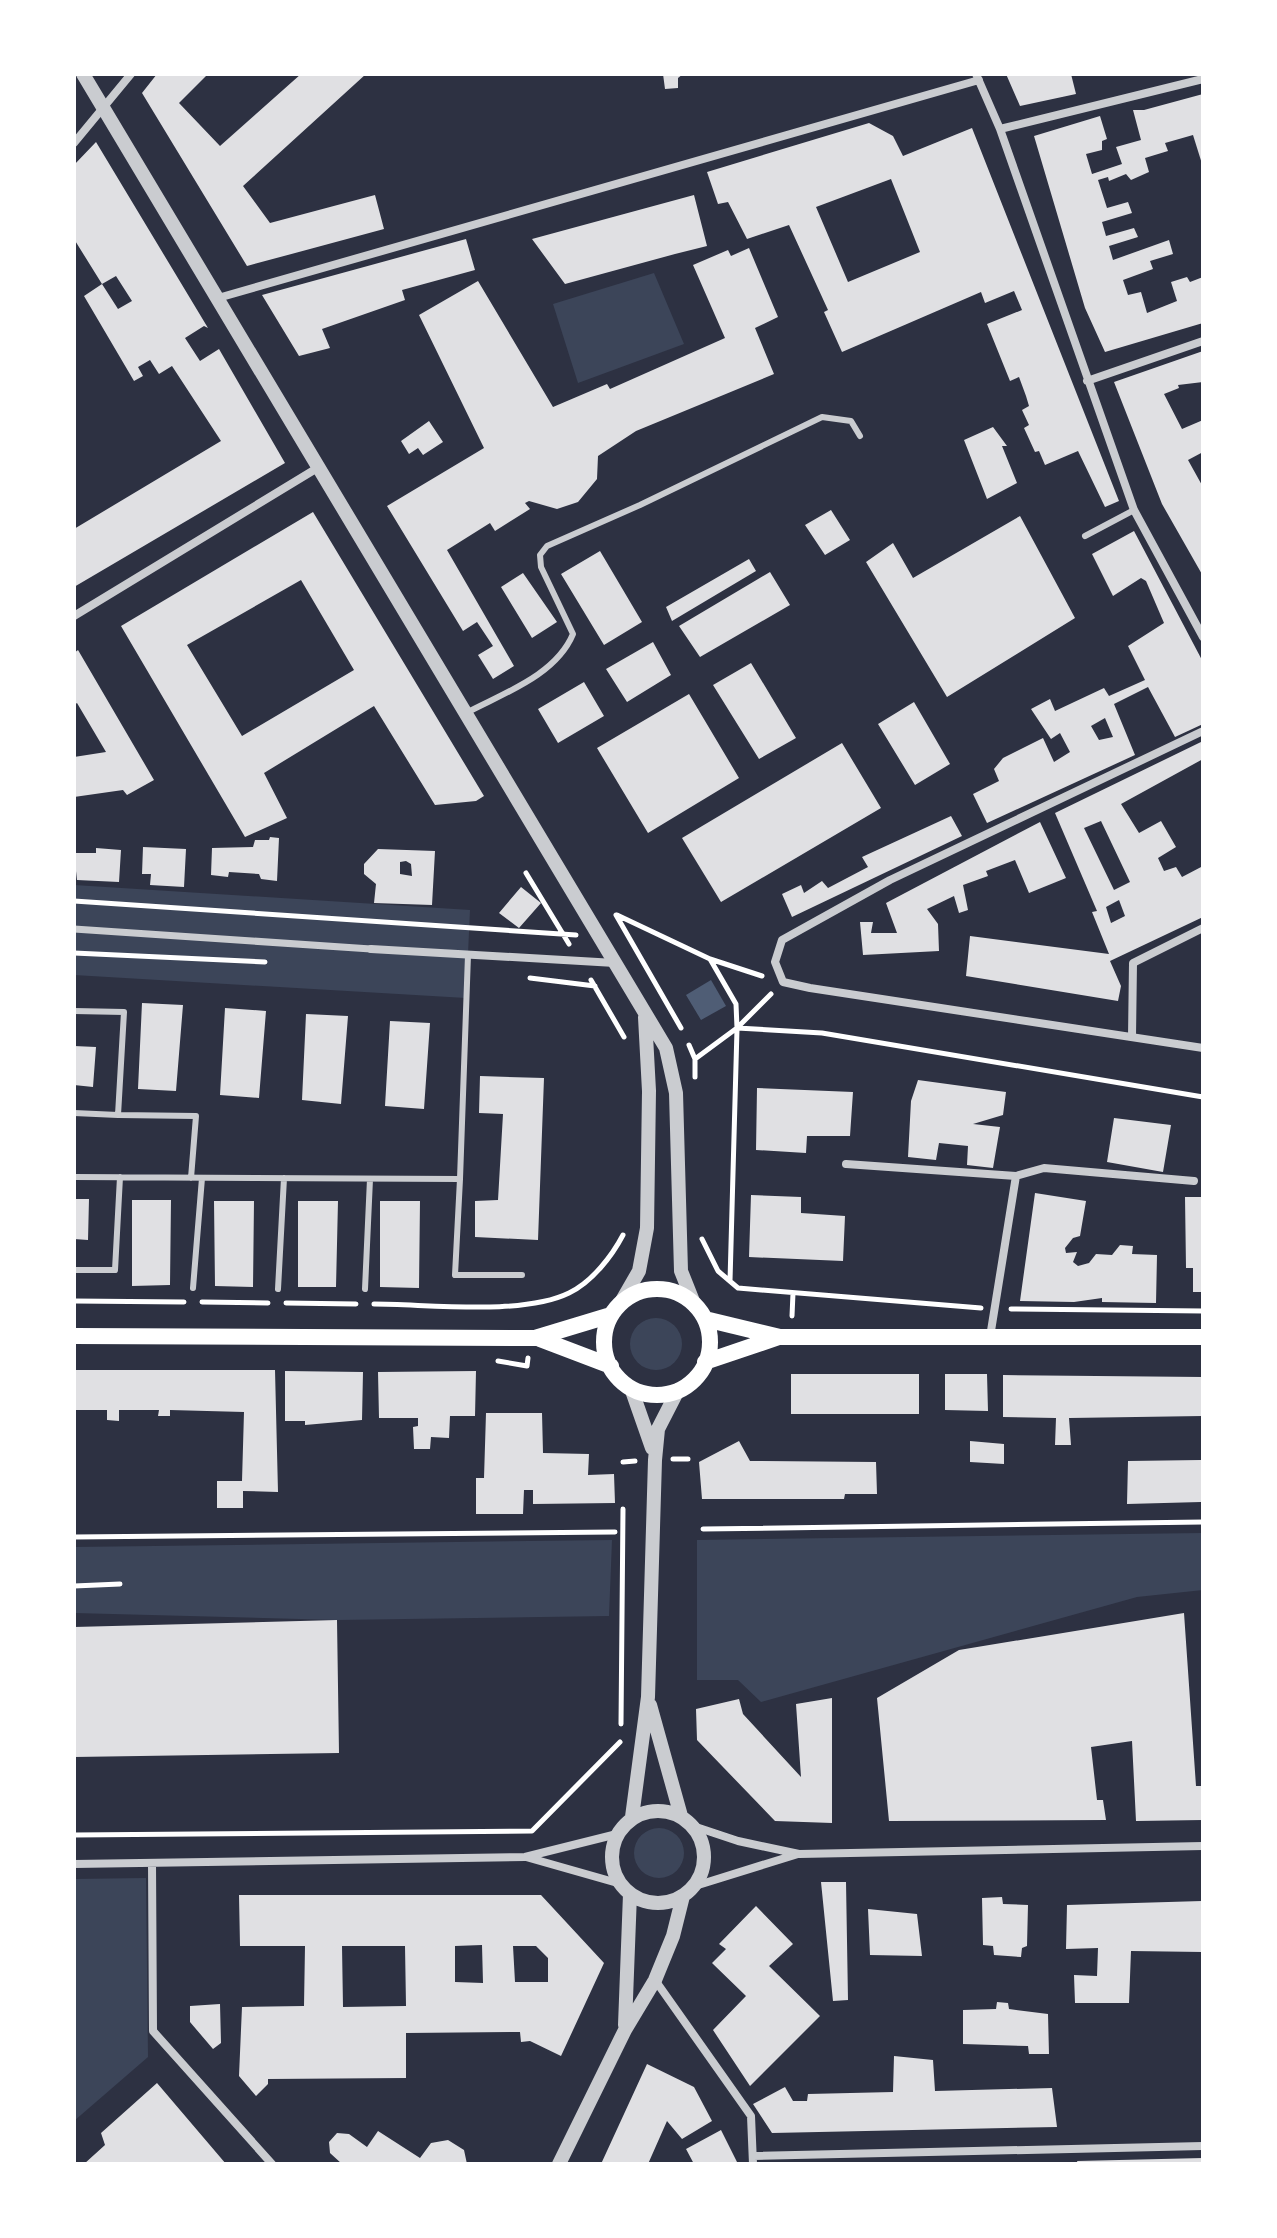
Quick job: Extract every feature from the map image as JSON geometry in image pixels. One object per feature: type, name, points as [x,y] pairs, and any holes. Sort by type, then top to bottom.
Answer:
[{"type":"main road","points":[[74,1336],[535,1338],[616,1310],[643,1290],[661,1289],[678,1293],[700,1313],[780,1337],[1203,1337]]},
{"type":"main road","points":[[616,1310],[604,1341],[611,1366],[631,1388],[661,1395],[693,1381],[705,1362],[709,1342],[700,1313]]},
{"type":"main road","points":[[705,1362],[780,1337]]},
{"type":"main road","points":[[535,1338],[611,1366]]},
{"type":"street","points":[[83,74],[468,712],[666,1048],[676,1093],[681,1271],[700,1313]]},
{"type":"street","points":[[74,143],[131,74]]},
{"type":"street","points":[[218,298],[978,77],[1000,129],[1134,510],[1203,637]]},
{"type":"street","points":[[1000,129],[1203,79]]},
{"type":"street","points":[[1087,381],[1203,341]]},
{"type":"street","points":[[74,616],[320,467]]},
{"type":"street","points":[[1203,731],[890,880],[782,940],[775,962],[783,982],[830,992],[1203,1048]]},
{"type":"street","points":[[1132,1037],[1133,963],[1203,928]]},
{"type":"street","points":[[74,929],[616,963]]},
{"type":"street","points":[[616,1310],[639,1271],[647,1228],[649,1091],[644,1012]]},
{"type":"street","points":[[846,1164],[1016,1176],[1044,1168],[1194,1181]]},
{"type":"street","points":[[990,1337],[1016,1176]]},
{"type":"street","points":[[631,1388],[649,1430],[655,1460]]},
{"type":"street","points":[[632,1817],[648,1697],[658,1429],[678,1390]]},
{"type":"street","points":[[648,1697],[681,1816]]},
{"type":"street","points":[[625,2030],[625,1889],[612,1859],[617,1834],[632,1817],[656,1810],[681,1816],[693,1826],[738,1841],[799,1854],[1203,1846]]},
{"type":"street","points":[[693,1826],[705,1856],[695,1886]]},
{"type":"street","points":[[74,1864],[525,1857],[617,1834]]},
{"type":"street","points":[[525,1857],[625,1889],[656,1903],[683,1896],[695,1886],[799,1854]]},
{"type":"street","points":[[152,1863],[153,2031],[272,2164]]},
{"type":"street","points":[[559,2164],[625,2030],[655,1980],[673,1936],[683,1896]]},
{"type":"street","points":[[655,1980],[751,2116],[753,2160],[1203,2146]]},
{"type":"lane","points":[[468,712],[542,672],[569,645],[573,634],[541,567],[540,555],[547,546],[822,417],[851,421],[860,436]]},
{"type":"lane","points":[[1085,536],[1134,510]]},
{"type":"lane","points":[[468,955],[455,1275],[522,1275]]},
{"type":"lane","points":[[74,1011],[124,1012],[118,1115]]},
{"type":"lane","points":[[74,1113],[196,1116],[191,1178]]},
{"type":"lane","points":[[74,1177],[460,1179]]},
{"type":"lane","points":[[74,1270],[115,1270],[120,1177]]},
{"type":"lane","points":[[193,1288],[202,1178]]},
{"type":"lane","points":[[278,1289],[284,1178]]},
{"type":"lane","points":[[365,1289],[370,1179]]},
{"type":"path","points":[[526,873],[609,1006],[630,1053]]},
{"type":"path","points":[[74,901],[578,936]]},
{"type":"path","points":[[616,915],[710,959],[783,982],[737,1028],[695,1059]]},
{"type":"path","points":[[710,959],[736,1004],[730,1281]]},
{"type":"path","points":[[737,1028],[822,1033],[1203,1097]]},
{"type":"path","points":[[74,1301],[530,1305],[571,1292],[615,1250],[625,1231]]},
{"type":"path","points":[[702,1236],[718,1271],[738,1288],[993,1309],[1203,1311]]},
{"type":"path","points":[[74,1835],[532,1831],[621,1741],[623,1509]]},
{"type":"path","points":[[703,1529],[1203,1522]]},
{"type":"path","points":[[74,1537],[615,1532]]},
{"type":"path","points":[[74,1586],[120,1584]]},
{"type":"shaded area","points":[[654,273],[684,344],[578,383],[553,304]]},
{"type":"shaded area","points":[[74,885],[470,910],[466,998],[74,975]]},
{"type":"shaded area","points":[[711,980],[726,1006],[701,1020],[686,995]]},
{"type":"shaded area","points":[[656,1318],[674,1326],[682,1344],[674,1362],[656,1370],[638,1362],[630,1344],[638,1326]]},
{"type":"shaded area","points":[[1203,1533],[1203,1590],[1137,1597],[761,1702],[738,1680],[697,1680],[697,1540]]},
{"type":"shaded area","points":[[612,1540],[609,1616],[337,1620],[74,1613],[74,1547]]},
{"type":"shaded area","points":[[659,1828],[677,1835],[684,1853],[677,1871],[659,1878],[641,1871],[634,1853],[641,1835]]},
{"type":"shaded area","points":[[146,1878],[148,2057],[74,2121],[74,1879]]},
{"type":"building","points":[[157,74],[208,74],[179,103],[220,146],[301,74],[366,74],[243,186],[270,223],[375,195],[384,229],[247,266],[142,93]]},
{"type":"building","points":[[663,74],[683,74],[678,78],[678,88],[665,89]]},
{"type":"building","points":[[1006,74],[1071,74],[1076,94],[1020,106]]},
{"type":"building","points":[[1203,94],[1203,167],[1193,135],[1165,143],[1168,151],[1145,158],[1149,172],[1131,180],[1126,174],[1109,181],[1108,177],[1098,180],[1107,208],[1128,202],[1132,213],[1102,222],[1106,236],[1134,228],[1138,237],[1109,246],[1113,260],[1169,240],[1173,254],[1150,261],[1153,269],[1123,280],[1128,295],[1141,292],[1147,313],[1177,301],[1171,282],[1187,277],[1190,282],[1203,277],[1203,323],[1105,352],[1085,308],[1034,136],[1100,116],[1107,139],[1102,141],[1102,150],[1086,154],[1092,174],[1122,164],[1116,147],[1141,140],[1133,110],[1144,110]]},
{"type":"building","points":[[869,123],[893,136],[903,156],[972,128],[1119,501],[1105,507],[1078,451],[1045,465],[1039,451],[1035,452],[1024,428],[1029,425],[1022,410],[1029,406],[1019,377],[1010,381],[987,324],[1022,310],[1014,291],[985,303],[981,292],[842,352],[824,312],[828,310],[789,225],[747,239],[728,202],[718,204],[707,172]],"holes":[[[891,179],[920,252],[848,282],[816,207]]]},
{"type":"building","points":[[96,142],[208,328],[204,326],[185,338],[200,361],[219,349],[285,463],[74,587],[74,529],[221,441],[172,366],[159,374],[150,360],[138,367],[143,376],[134,381],[84,296],[102,284],[74,239],[74,165]],"holes":[[[116,276],[132,301],[118,309],[102,284]]]},
{"type":"building","points":[[694,195],[707,246],[565,284],[532,239]]},
{"type":"building","points":[[466,239],[475,270],[402,290],[405,300],[322,329],[330,348],[299,356],[262,295]]},
{"type":"building","points":[[749,248],[778,317],[755,328],[774,374],[636,431],[598,456],[597,479],[578,502],[557,509],[529,501],[525,503],[530,509],[495,531],[490,523],[447,550],[514,666],[493,679],[478,655],[493,646],[477,622],[463,631],[387,506],[484,448],[419,315],[478,281],[553,407],[607,384],[610,389],[725,338],[693,265],[728,250],[731,256]]},
{"type":"building","points":[[1203,351],[1203,382],[1178,385],[1179,388],[1164,394],[1182,429],[1203,420],[1203,452],[1188,460],[1203,487],[1203,576],[1162,504],[1114,382]]},
{"type":"building","points":[[429,421],[443,442],[423,455],[418,448],[409,454],[401,441]]},
{"type":"building","points":[[993,427],[1007,446],[1002,446],[1017,483],[987,499],[964,440]]},
{"type":"building","points":[[831,510],[850,540],[825,555],[805,525]]},
{"type":"building","points":[[313,512],[484,796],[476,801],[435,805],[374,706],[264,773],[287,818],[245,837],[121,626]],"holes":[[[301,580],[354,670],[242,736],[187,645]]]},
{"type":"building","points":[[1020,516],[1075,618],[947,697],[866,562],[893,543],[913,578]]},
{"type":"building","points":[[1134,531],[1203,662],[1203,724],[1175,737],[1148,687],[1114,704],[1135,755],[987,823],[973,794],[999,781],[994,769],[1003,758],[1043,738],[1054,762],[1070,752],[1060,733],[1051,739],[1031,709],[1050,699],[1055,711],[1104,688],[1109,696],[1145,680],[1128,646],[1164,623],[1146,581],[1141,578],[1113,596],[1092,554]],"holes":[[[1105,718],[1113,737],[1099,740],[1091,726]]]},
{"type":"building","points":[[600,551],[642,622],[604,645],[561,574]]},
{"type":"building","points":[[749,559],[756,571],[672,621],[666,607]]},
{"type":"building","points":[[770,572],[790,605],[700,657],[679,626]]},
{"type":"building","points":[[523,573],[557,622],[532,638],[501,587]]},
{"type":"building","points":[[653,642],[671,675],[627,702],[606,669]]},
{"type":"building","points":[[78,650],[154,780],[127,795],[123,790],[74,797],[74,757],[106,752],[77,703],[74,705],[74,653]]},
{"type":"building","points":[[751,663],[796,738],[759,759],[713,685]]},
{"type":"building","points":[[584,682],[604,716],[558,743],[538,709]]},
{"type":"building","points":[[689,694],[739,778],[648,833],[597,748]]},
{"type":"building","points":[[914,702],[950,764],[915,785],[878,724]]},
{"type":"building","points":[[1203,741],[1203,759],[1121,804],[1139,833],[1161,821],[1176,847],[1158,858],[1164,871],[1176,867],[1182,877],[1203,866],[1203,917],[1110,961],[1121,986],[1118,1001],[966,976],[970,936],[1109,954],[1092,912],[1097,911],[1055,813]],"holes":[[[1101,821],[1130,882],[1114,890],[1084,828]],[[1119,900],[1125,916],[1111,923],[1106,907]]]},
{"type":"building","points":[[842,743],[881,808],[721,902],[682,838]]},
{"type":"building","points":[[951,816],[962,836],[792,917],[782,894],[801,885],[804,893],[822,881],[828,888],[868,867],[862,857]]},
{"type":"building","points":[[1040,822],[1066,878],[1029,893],[1015,860],[986,871],[988,876],[963,885],[968,910],[959,913],[954,896],[927,909],[938,924],[939,951],[863,955],[860,922],[873,922],[871,933],[897,933],[886,903]]},
{"type":"building","points":[[270,837],[279,838],[277,881],[261,879],[259,874],[229,872],[228,877],[211,875],[212,848],[253,847],[255,840],[269,840]]},
{"type":"building","points":[[143,847],[186,849],[184,887],[150,885],[151,874],[142,874]]},
{"type":"building","points":[[96,848],[121,850],[119,882],[77,880],[74,853],[96,853]]},
{"type":"building","points":[[378,849],[435,851],[432,905],[374,903],[376,884],[364,874],[364,864]],"holes":[[[400,862],[411,864],[412,876],[400,874]]]},
{"type":"building","points":[[521,887],[541,903],[519,928],[499,913]]},
{"type":"building","points":[[142,1003],[183,1005],[176,1091],[138,1089]]},
{"type":"building","points":[[225,1008],[266,1011],[259,1098],[220,1095]]},
{"type":"building","points":[[306,1014],[348,1016],[341,1104],[302,1100]]},
{"type":"building","points":[[390,1021],[430,1023],[424,1109],[385,1106]]},
{"type":"building","points":[[74,1046],[96,1047],[93,1087],[74,1085]]},
{"type":"building","points":[[480,1076],[544,1078],[538,1240],[475,1237],[475,1201],[498,1200],[503,1114],[479,1113]]},
{"type":"building","points":[[918,1080],[1006,1092],[1003,1115],[973,1124],[1000,1127],[993,1168],[967,1165],[968,1146],[939,1143],[936,1160],[908,1157],[911,1101]]},
{"type":"building","points":[[757,1088],[853,1092],[850,1136],[807,1136],[806,1153],[756,1150]]},
{"type":"building","points":[[1114,1118],[1171,1125],[1163,1172],[1107,1162]]},
{"type":"building","points":[[1035,1193],[1086,1201],[1080,1236],[1073,1238],[1065,1248],[1066,1253],[1077,1252],[1073,1262],[1078,1266],[1089,1263],[1096,1254],[1112,1255],[1120,1245],[1133,1246],[1132,1254],[1157,1255],[1156,1303],[1102,1302],[1102,1298],[1074,1302],[1020,1301]]},
{"type":"building","points":[[751,1195],[801,1197],[801,1213],[845,1216],[843,1261],[749,1257]]},
{"type":"building","points":[[1185,1197],[1203,1197],[1203,1292],[1193,1292],[1193,1268],[1186,1268]]},
{"type":"building","points":[[74,1199],[89,1199],[88,1240],[74,1239]]},
{"type":"building","points":[[132,1200],[171,1200],[170,1285],[132,1286]]},
{"type":"building","points":[[214,1201],[254,1201],[253,1287],[215,1286]]},
{"type":"building","points":[[298,1201],[338,1201],[336,1287],[298,1287]]},
{"type":"building","points":[[380,1201],[420,1201],[419,1288],[380,1287]]},
{"type":"building","points":[[74,1370],[275,1370],[278,1492],[243,1491],[243,1508],[217,1508],[217,1481],[242,1481],[244,1412],[170,1410],[170,1416],[158,1416],[159,1410],[119,1410],[119,1421],[107,1420],[107,1410],[74,1410]]},
{"type":"building","points":[[285,1371],[363,1372],[362,1420],[305,1425],[305,1421],[285,1421]]},
{"type":"building","points":[[476,1371],[475,1416],[450,1416],[449,1438],[431,1437],[430,1449],[414,1449],[413,1427],[418,1426],[418,1418],[379,1418],[378,1372]]},
{"type":"building","points":[[791,1374],[919,1374],[919,1414],[791,1414]]},
{"type":"building","points":[[945,1374],[987,1374],[988,1411],[945,1410]]},
{"type":"building","points":[[1003,1375],[1203,1377],[1203,1416],[1069,1418],[1071,1445],[1055,1445],[1056,1418],[1003,1417]]},
{"type":"building","points":[[486,1413],[542,1413],[543,1453],[589,1454],[588,1475],[614,1474],[615,1503],[533,1504],[533,1490],[524,1490],[523,1514],[476,1514],[476,1478],[484,1478]]},
{"type":"building","points":[[739,1441],[750,1461],[876,1462],[877,1494],[845,1494],[844,1499],[702,1499],[699,1462]]},
{"type":"building","points":[[970,1441],[1004,1444],[1004,1464],[970,1462]]},
{"type":"building","points":[[1201,1460],[1201,1502],[1127,1504],[1128,1461]]},
{"type":"building","points":[[1184,1613],[1196,1786],[1203,1786],[1203,1820],[1136,1821],[1132,1741],[1091,1747],[1097,1800],[1103,1800],[1106,1820],[889,1821],[877,1698],[959,1650]]},
{"type":"building","points":[[337,1620],[339,1753],[74,1757],[74,1627]]},
{"type":"building","points":[[832,1698],[832,1823],[775,1821],[697,1740],[696,1709],[739,1699],[743,1714],[801,1777],[796,1704]]},
{"type":"building","points":[[821,1882],[846,1882],[848,2000],[833,2001]]},
{"type":"building","points":[[239,1895],[541,1895],[604,1963],[561,2056],[530,2041],[521,2042],[520,2032],[406,2033],[406,2078],[268,2079],[268,2084],[256,2096],[239,2076],[242,2007],[304,2006],[305,1946],[240,1946]],"holes":[[[482,1945],[483,1983],[455,1982],[455,1946]],[[342,1946],[405,1946],[406,2006],[343,2007]],[[513,1946],[536,1946],[548,1958],[548,1982],[515,1982]]]},
{"type":"building","points":[[1002,1897],[1003,1904],[1028,1905],[1027,1946],[1022,1948],[1021,1957],[994,1955],[993,1946],[983,1945],[982,1898]]},
{"type":"building","points":[[1202,1901],[1203,1952],[1131,1951],[1129,2003],[1075,2003],[1074,1975],[1097,1976],[1098,1948],[1066,1949],[1067,1905]]},
{"type":"building","points":[[756,1906],[793,1944],[769,1966],[820,2016],[750,2086],[713,2030],[746,1996],[712,1963],[726,1949],[719,1944]]},
{"type":"building","points":[[868,1909],[917,1914],[922,1956],[870,1955]]},
{"type":"building","points":[[997,2002],[1008,2003],[1009,2009],[1048,2014],[1049,2054],[1029,2054],[1028,2046],[963,2044],[963,2010],[996,2009]]},
{"type":"building","points":[[220,2004],[221,2043],[213,2049],[190,2022],[190,2006]]},
{"type":"building","points":[[894,2056],[933,2060],[935,2091],[1052,2088],[1057,2127],[772,2133],[753,2104],[785,2087],[793,2101],[807,2101],[808,2094],[893,2092]]},
{"type":"building","points":[[647,2064],[694,2087],[712,2121],[682,2139],[667,2121],[648,2164],[601,2164]]},
{"type":"building","points":[[157,2083],[226,2164],[84,2164],[105,2145],[101,2133]]},
{"type":"building","points":[[721,2130],[738,2164],[694,2164],[686,2149]]},
{"type":"building","points":[[378,2131],[420,2158],[431,2143],[448,2140],[464,2150],[467,2164],[342,2164],[330,2153],[329,2142],[337,2133],[349,2134],[367,2147]]},
{"type":"building","points":[[1203,2158],[1203,2164],[1078,2164],[1077,2161]]}]
